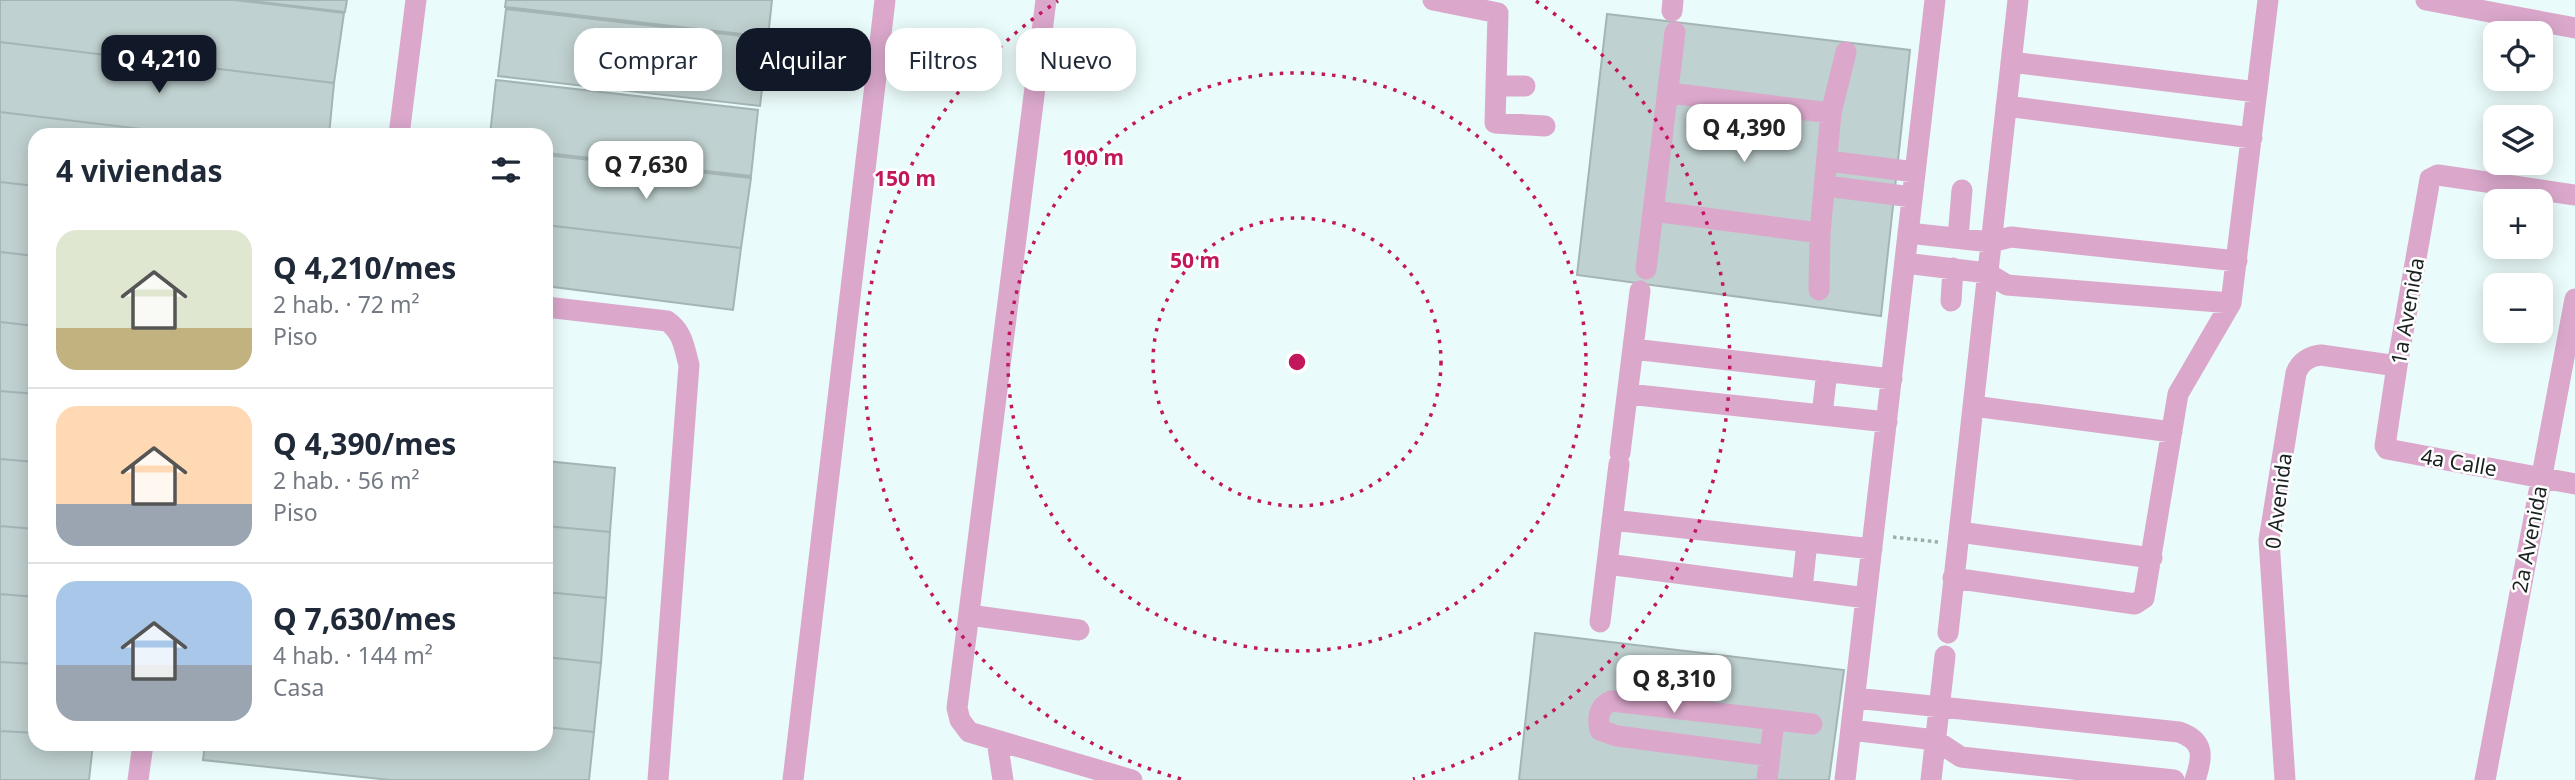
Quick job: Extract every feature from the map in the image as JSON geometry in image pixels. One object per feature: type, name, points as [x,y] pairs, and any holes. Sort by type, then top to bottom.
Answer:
[{"type":"street","points":[[400,128],[415,0]]},
{"type":"street","points":[[793,780],[886,0]]},
{"type":"street","points":[[1046,0],[957,709],[960,720],[969,732],[1132,780]]},
{"type":"street","points":[[1433,0],[1498,13],[1495,123],[1545,126]]},
{"type":"street","points":[[1845,780],[1935,0]]},
{"type":"street","points":[[1948,632],[2018,0]]},
{"type":"street","points":[[1953,578],[2136,604],[2144,598],[2178,394],[2231,303],[2269,0]]},
{"type":"street","points":[[2426,0],[2575,28]]},
{"type":"street","points":[[1646,269],[1669,93],[1674,14]]},
{"type":"street","points":[[1819,290],[1819,233],[1826,186],[1831,113],[1846,52]]},
{"type":"street","points":[[2011,62],[2257,92]]},
{"type":"street","points":[[1496,86],[1525,86]]},
{"type":"street","points":[[1669,93],[1831,113]]},
{"type":"street","points":[[2006,106],[2252,138]]},
{"type":"street","points":[[1828,161],[1915,173]]},
{"type":"street","name":"1a Avenida","points":[[2385,448],[2430,179],[2438,175],[2575,195]]},
{"type":"street","points":[[1826,186],[1912,197]]},
{"type":"street","points":[[1958,238],[1962,190]]},
{"type":"street","points":[[1653,211],[1819,233]]},
{"type":"street","points":[[1908,233],[1991,242],[2011,237],[2237,261]]},
{"type":"street","points":[[1905,263],[1987,273],[2007,285],[2231,303]]},
{"type":"street","points":[[1951,301],[1953,268]]},
{"type":"street","points":[[1600,622],[1640,291]]},
{"type":"street","name":"2a Avenida","points":[[2485,780],[2575,299]]},
{"type":"street","points":[[553,308],[667,321],[677,328],[689,365],[658,780]]},
{"type":"street","points":[[1633,349],[1892,379]]},
{"type":"street","name":"0 Avenida","points":[[2285,780],[2269,540],[2296,373],[2304,362],[2321,355],[2397,366]]},
{"type":"street","points":[[1822,415],[1827,371]]},
{"type":"street","points":[[1628,394],[1887,422]]},
{"type":"street","points":[[1972,407],[2172,432]]},
{"type":"street","name":"4a Calle","points":[[2385,448],[2575,484]]},
{"type":"street","points":[[1612,520],[1807,542],[1873,541]]},
{"type":"street","points":[[1958,538],[2152,558]]},
{"type":"street","points":[[1802,589],[1807,542]]},
{"type":"street","points":[[1607,564],[1866,598]]},
{"type":"street","points":[[969,615],[1079,630]]},
{"type":"street","points":[[1931,780],[1945,656]]},
{"type":"street","points":[[1855,698],[2179,732],[2197,742],[2200,751],[2195,780]]},
{"type":"street","points":[[1770,756],[1617,736],[1600,730],[1598,722],[1605,704],[1611,701],[1812,724]]},
{"type":"street","points":[[1767,780],[1774,721]]},
{"type":"street","points":[[1851,730],[1935,740],[1961,757],[2174,780]]},
{"type":"street","points":[[997,741],[1003,780]]},
{"type":"street","points":[[138,780],[142,751]]},
{"type":"path","points":[[1873,541],[1958,538]]},
{"type":"building","points":[[0,0],[234,0],[344,13],[334,83],[0,42]]},
{"type":"building","points":[[243,0],[347,0],[345,12]]},
{"type":"building","points":[[506,0],[772,0],[769,28],[736,28],[736,33],[722,32],[722,28],[689,28],[505,7]]},
{"type":"building","points":[[506,9],[672,28],[574,28],[574,85],[498,76]]},
{"type":"building","points":[[1607,14],[1910,50],[1881,316],[1577,275]]},
{"type":"building","points":[[722,34],[736,35],[736,91],[762,91],[760,106],[629,91],[722,91]]},
{"type":"building","points":[[0,42],[334,83],[330,128],[133,128],[0,112]]},
{"type":"building","points":[[496,80],[758,110],[751,176],[553,154],[553,128],[491,128]]},
{"type":"building","points":[[0,112],[133,128],[28,128],[28,185],[0,182]]},
{"type":"building","points":[[553,156],[751,178],[741,248],[553,226]]},
{"type":"building","points":[[0,182],[28,185],[28,255],[0,252]]},
{"type":"building","points":[[553,226],[741,248],[733,310],[553,287]]},
{"type":"building","points":[[0,252],[28,255],[28,325],[0,322]]},
{"type":"building","points":[[0,322],[28,325],[28,393],[0,391]]},
{"type":"building","points":[[0,391],[28,393],[28,461],[0,459]]},
{"type":"building","points":[[0,459],[28,461],[28,528],[0,526]]},
{"type":"building","points":[[553,462],[615,468],[610,532],[553,527]]},
{"type":"building","points":[[0,526],[28,528],[28,596],[0,594]]},
{"type":"building","points":[[553,527],[610,532],[606,598],[553,593]]},
{"type":"building","points":[[553,593],[606,598],[601,663],[553,658]]},
{"type":"building","points":[[0,594],[28,596],[28,664],[0,662]]},
{"type":"building","points":[[1535,633],[1844,670],[1829,780],[1519,780]]},
{"type":"building","points":[[553,658],[601,663],[594,732],[553,728]]},
{"type":"building","points":[[0,662],[28,664],[28,733],[0,731]]},
{"type":"building","points":[[553,728],[594,732],[589,780],[390,780],[203,760],[204,751],[553,751]]},
{"type":"building","points":[[0,731],[28,733],[28,751],[92,751],[89,780],[0,780]]}]
